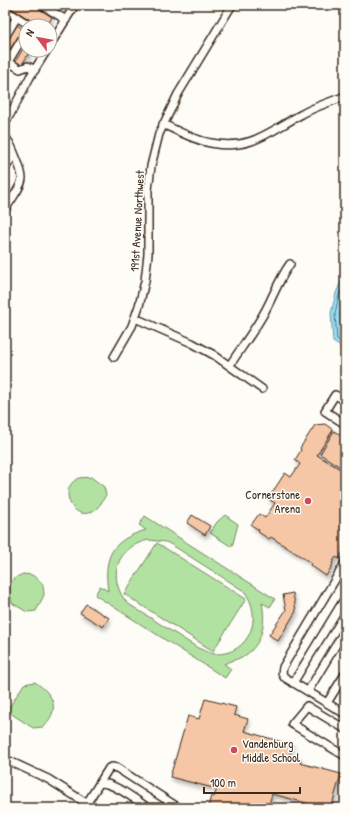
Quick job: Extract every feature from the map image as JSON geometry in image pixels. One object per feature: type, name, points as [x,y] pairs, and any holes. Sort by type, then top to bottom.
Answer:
[{"type":"street","points":[[42,5],[66,20]]},
{"type":"street","points":[[58,31],[75,5]]},
{"type":"street","name":"191st Avenue Northwest","points":[[114,357],[135,318],[142,294],[147,268],[147,203],[151,166],[162,124],[178,94],[232,5]]},
{"type":"street","points":[[5,10],[17,18],[5,36]]},
{"type":"street","points":[[18,43],[6,61],[20,69],[28,66],[35,70]]},
{"type":"street","points":[[5,124],[42,58]]},
{"type":"street","points":[[162,124],[209,143],[218,145],[239,144],[258,140],[301,114],[345,96]]},
{"type":"street","points":[[5,137],[11,145],[22,178],[19,187],[5,210]]},
{"type":"street","points":[[5,169],[14,154]]},
{"type":"street","points":[[230,365],[263,316],[281,276],[290,264]]},
{"type":"street","points":[[135,318],[192,343],[214,355],[230,365],[262,390]]},
{"type":"street","points":[[345,400],[335,395],[326,411],[345,424]]},
{"type":"street","points":[[344,711],[292,683],[284,677],[282,673],[283,667],[345,563]]},
{"type":"street","points":[[292,683],[345,598]]},
{"type":"street","points":[[345,630],[311,693],[307,706],[292,724],[345,756]]},
{"type":"street","points":[[327,703],[345,674]]},
{"type":"street","points":[[307,706],[345,729]]},
{"type":"street","points":[[5,759],[48,779],[94,808]]},
{"type":"street","points":[[87,804],[109,768],[112,767],[117,768],[179,808]]},
{"type":"street","points":[[100,783],[105,782],[148,808]]},
{"type":"green space","points":[[91,477],[104,487],[106,495],[97,508],[89,513],[82,513],[75,510],[71,504],[68,497],[69,490],[72,483],[79,478]]},
{"type":"green space","points":[[225,515],[238,524],[232,547],[210,533],[217,522]]},
{"type":"green space","points":[[145,516],[275,599],[270,607],[262,603],[264,617],[262,632],[259,639],[255,646],[244,656],[224,664],[231,669],[225,678],[95,595],[100,586],[108,591],[107,568],[112,551],[125,539],[146,530],[139,525]],"holes":[[[149,540],[166,542],[244,591],[250,601],[253,612],[253,622],[245,641],[237,648],[227,653],[215,654],[204,651],[127,603],[117,583],[116,573],[122,556],[138,543]]]},
{"type":"green space","points":[[157,543],[246,599],[213,651],[124,594]]},
{"type":"green space","points":[[23,574],[32,575],[43,585],[44,595],[36,611],[27,612],[12,603],[10,586],[14,579]]},
{"type":"green space","points":[[35,682],[51,697],[53,708],[49,720],[43,727],[33,728],[7,711],[24,684]]},
{"type":"water","points":[[345,272],[345,350],[333,342],[331,313],[336,293]]},
{"type":"building","points":[[6,5],[33,5],[52,17],[51,18],[27,18]]},
{"type":"building","points":[[17,25],[18,26],[18,37],[5,57],[5,44]]},
{"type":"building","points":[[18,57],[26,58],[21,66],[15,62]]},
{"type":"building","name":"Cornerstone Arena","points":[[325,424],[333,430],[317,455],[345,472],[345,545],[339,559],[336,557],[326,576],[310,565],[311,563],[271,537],[269,539],[258,532],[259,530],[251,525],[259,514],[265,518],[275,503],[268,499],[285,473],[291,477],[300,464],[295,460],[301,450],[300,448],[315,425]]},
{"type":"building","points":[[334,431],[345,438],[345,470],[320,454]]},
{"type":"building","points":[[192,515],[210,526],[205,535],[187,523]]},
{"type":"building","points":[[293,593],[296,611],[278,641],[269,635],[286,610],[283,595]]},
{"type":"building","points":[[86,604],[109,618],[103,627],[80,613]]},
{"type":"building","name":"Vandenburg Middle School","points":[[205,699],[236,707],[234,715],[248,719],[244,731],[293,745],[289,756],[301,759],[300,763],[341,774],[331,808],[272,794],[268,808],[208,808],[211,795],[214,797],[217,789],[170,777],[188,716],[199,719]]},
{"type":"place","name":"Cornerstone Arena","points":[[308,501]]},
{"type":"place","name":"Vandenburg Middle School","points":[[234,750]]}]
